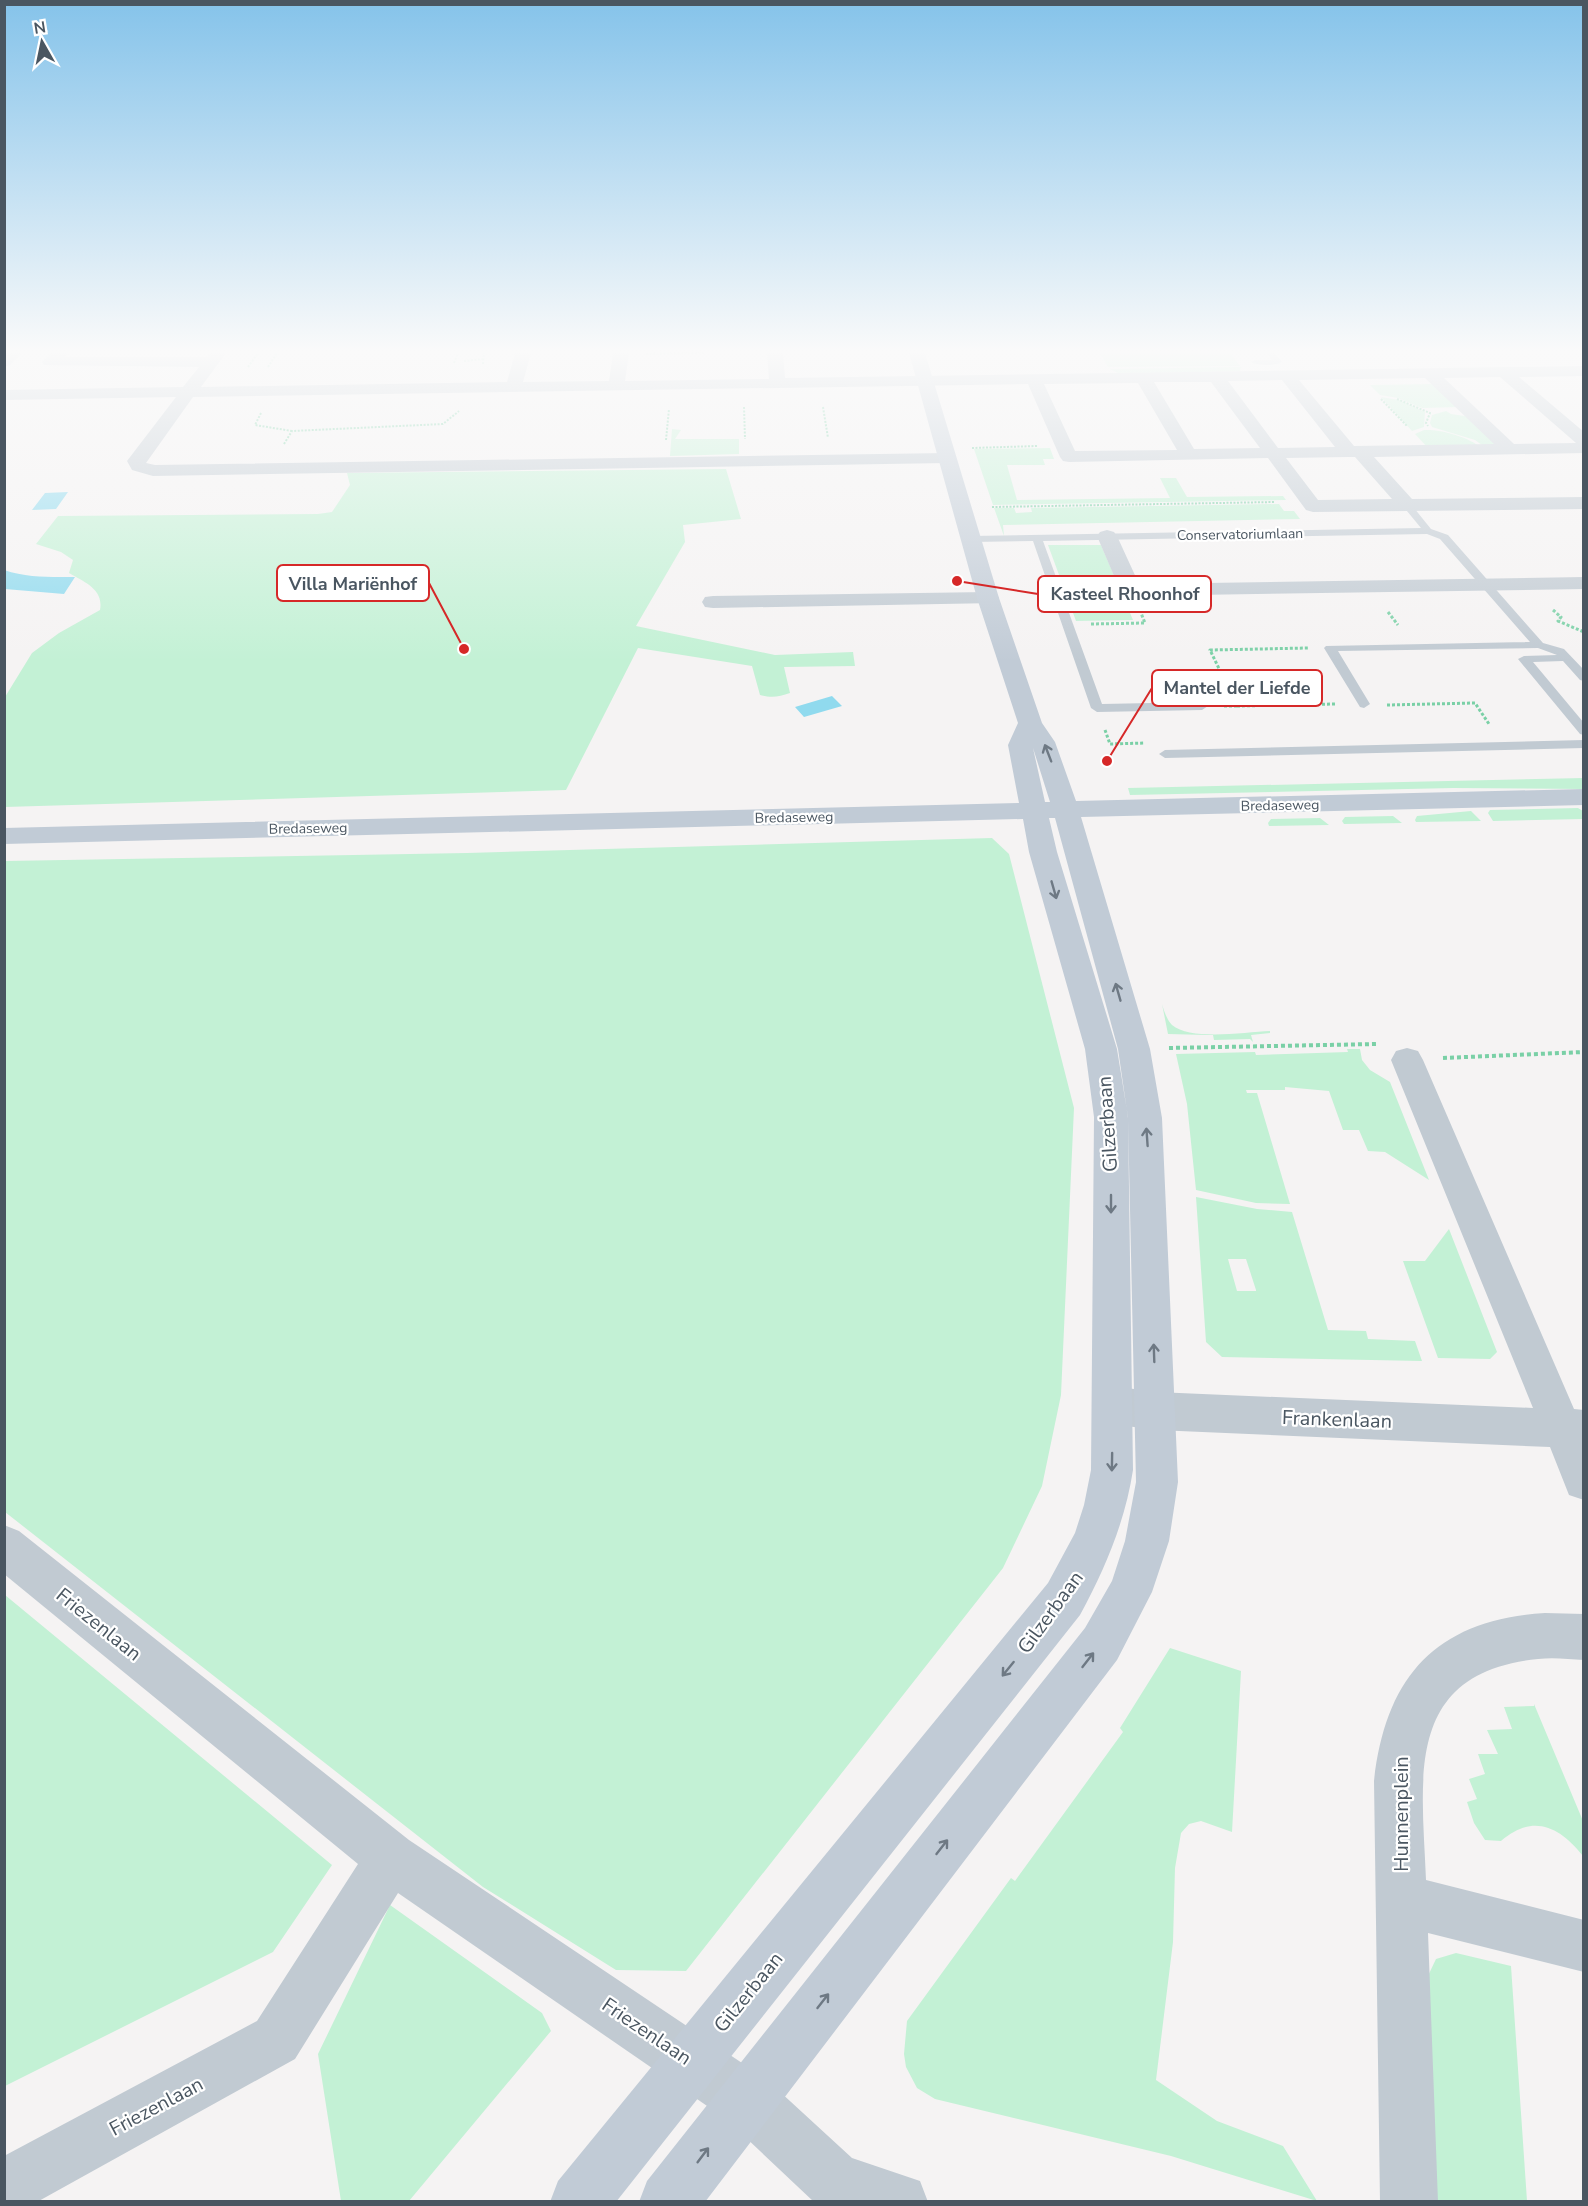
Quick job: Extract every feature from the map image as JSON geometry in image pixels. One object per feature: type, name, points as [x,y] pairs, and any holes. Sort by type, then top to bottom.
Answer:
[{"type":"street","points":[[140,456],[136,461],[138,466],[153,471],[831,459],[890,456]]},
{"type":"street","points":[[947,456],[988,598],[1030,723],[1043,742],[1065,811]]},
{"type":"street","points":[[1069,456],[1132,456]]},
{"type":"street","points":[[1275,456],[1313,506],[1584,503]]},
{"type":"street","points":[[1358,456],[1407,505]]},
{"type":"street","points":[[1107,536],[1131,590],[1584,583]]},
{"type":"street","points":[[713,602],[988,598]]},
{"type":"street","points":[[1030,723],[1020,745],[1034,811]]},
{"type":"street","name":"Bredaseweg","points":[[4,836],[1584,797]]},
{"type":"street","name":"Gilzerbaan","points":[[668,2202],[1101,1644],[1130,1592],[1148,1542],[1156,1482],[1134,1408],[1111,1117],[1101,1049],[1043,852],[1034,811]]},
{"type":"street","name":"Gilzerbaan","points":[[579,2202],[1064,1599],[1087,1561],[1109,1494],[1112,1470],[1134,1408],[1148,1156],[1145,1118],[1134,1048],[1065,811]]},
{"type":"street","points":[[1407,1060],[1573,1429],[1584,1480]]},
{"type":"street","name":"Frankenlaan","points":[[1134,1408],[1573,1429]]},
{"type":"street","name":"Friezenlaan","points":[[4,1546],[391,1858],[746,2099],[835,2181],[899,2202]]},
{"type":"street","name":"Hunnenplein","points":[[1409,2202],[1398,1781],[1400,1751],[1409,1725],[1424,1695],[1442,1672],[1467,1655],[1497,1644],[1535,1636],[1584,1637]]},
{"type":"street","name":"Friezenlaan","points":[[4,2188],[276,2040],[391,1858]]},
{"type":"street","points":[[1401,1900],[1584,1946]]},
{"type":"lane","points":[[1407,505],[1428,531],[1444,537],[1539,645]]},
{"type":"lane","name":"Conservatoriumlaan","points":[[971,539],[1428,531]]},
{"type":"lane","points":[[1036,538],[1097,708],[1202,706]]},
{"type":"lane","points":[[1330,648],[1539,645],[1560,651],[1584,678]]},
{"type":"lane","points":[[1330,648],[1364,704]]},
{"type":"lane","points":[[1566,658],[1524,659],[1584,731]]},
{"type":"lane","points":[[1165,754],[1584,744]]},
{"type":"path","points":[[267,470],[276,456]]},
{"type":"path","points":[[664,462],[665,456]]},
{"type":"path","points":[[746,456],[746,460]]},
{"type":"path","points":[[962,507],[1309,501]]},
{"type":"path","points":[[1551,583],[1557,591],[1549,608],[1544,612],[1546,616],[1584,632]]},
{"type":"path","points":[[1371,586],[1413,647]]},
{"type":"path","points":[[1068,624],[1145,623],[1131,590]]},
{"type":"path","points":[[1549,608],[1559,613],[1561,617],[1558,621]]},
{"type":"path","points":[[1202,706],[1237,706],[1210,650],[1330,648]]},
{"type":"path","points":[[1097,708],[1110,744],[1160,743],[1165,754]]},
{"type":"path","points":[[1134,1048],[1378,1044],[1407,1060],[1584,1052]]},
{"type":"green space","points":[[976,456],[1053,456],[1054,459],[1043,459],[1045,465],[1007,465],[1017,500],[1170,498],[1160,478],[1176,478],[1187,497],[1283,496],[1286,500],[993,505]]},
{"type":"green space","points":[[726,469],[741,519],[683,525],[685,542],[636,626],[775,655],[853,652],[855,666],[784,667],[790,693],[768,697],[760,695],[752,666],[638,648],[566,790],[5,807],[5,697],[32,653],[59,633],[100,610],[96,591],[69,573],[73,560],[61,552],[36,544],[58,516],[332,512],[350,485],[347,473]]},
{"type":"green space","points":[[1279,504],[1284,511],[1294,511],[1300,519],[1003,525],[1004,536],[994,508],[1014,508],[1016,513],[1032,512],[1031,508]]},
{"type":"green space","points":[[1048,545],[1101,545],[1133,620],[1076,621]]},
{"type":"green space","points":[[1584,778],[1583,789],[1453,788],[1130,795],[1128,788]]},
{"type":"green space","points":[[1578,808],[1583,811],[1583,819],[1493,821],[1488,813],[1490,810]]},
{"type":"green space","points":[[1471,811],[1481,821],[1416,822],[1415,820],[1417,816]]},
{"type":"green space","points":[[1393,816],[1402,823],[1344,824],[1342,821],[1345,817]]},
{"type":"green space","points":[[1320,818],[1329,825],[1269,826],[1268,823],[1271,819]]},
{"type":"green space","points":[[992,838],[1009,854],[1074,1108],[1061,1395],[1042,1486],[1003,1568],[686,1971],[616,1970],[483,1887],[5,1512],[5,861],[467,853]]},
{"type":"green space","points":[[1162,1004],[1172,1025],[1192,1033],[1233,1034],[1270,1031],[1270,1033],[1251,1035],[1253,1042],[1250,1039],[1214,1040],[1213,1035],[1168,1034]]},
{"type":"green space","points":[[1347,1049],[1360,1049],[1362,1060],[1370,1070],[1390,1082],[1429,1180],[1385,1152],[1368,1151],[1359,1130],[1343,1130],[1329,1091],[1285,1087],[1285,1090],[1246,1090],[1247,1093],[1257,1093],[1290,1204],[1256,1203],[1196,1190],[1187,1104],[1176,1054],[1255,1052],[1256,1055],[1348,1052]]},
{"type":"green space","points":[[1196,1197],[1257,1209],[1292,1212],[1328,1330],[1366,1331],[1368,1339],[1415,1341],[1422,1361],[1222,1357],[1206,1342]],"holes":[[[1228,1259],[1246,1259],[1256,1291],[1237,1291]]]},
{"type":"green space","points":[[1449,1229],[1497,1352],[1490,1359],[1438,1358],[1403,1261],[1425,1261]]},
{"type":"green space","points":[[5,1595],[332,1865],[273,1952],[5,2086]]},
{"type":"green space","points":[[1170,1648],[1241,1671],[1232,1832],[1201,1821],[1189,1824],[1181,1833],[1175,1868],[1173,1942],[1156,2080],[1217,2121],[1283,2146],[1317,2201],[1171,2156],[935,2099],[917,2088],[906,2067],[904,2054],[907,2021],[1011,1878],[1015,1881],[1123,1732],[1120,1728]]},
{"type":"green space","points":[[1534,1704],[1583,1821],[1583,1856],[1565,1837],[1545,1827],[1524,1827],[1501,1841],[1485,1840],[1474,1823],[1467,1802],[1477,1799],[1469,1779],[1485,1774],[1478,1754],[1498,1754],[1487,1730],[1512,1729],[1504,1707],[1534,1706]]},
{"type":"green space","points":[[390,1905],[542,2013],[551,2031],[409,2201],[341,2201],[318,2054]]},
{"type":"green space","points":[[1456,1953],[1511,1966],[1527,2201],[1433,2201],[1426,1980],[1436,1959]]},
{"type":"water","points":[[68,492],[56,509],[32,510],[45,493]]},
{"type":"water","points":[[4,570],[30,576],[75,577],[64,594],[5,589]]},
{"type":"water","points":[[832,696],[842,706],[804,717],[795,707]]},
{"type":"place","name":"Kasteel Rhoonhof","points":[[957,581]]},
{"type":"place","name":"Villa Mariënhof","points":[[464,649]]},
{"type":"place","name":"Mantel der Liefde","points":[[1107,761]]}]
